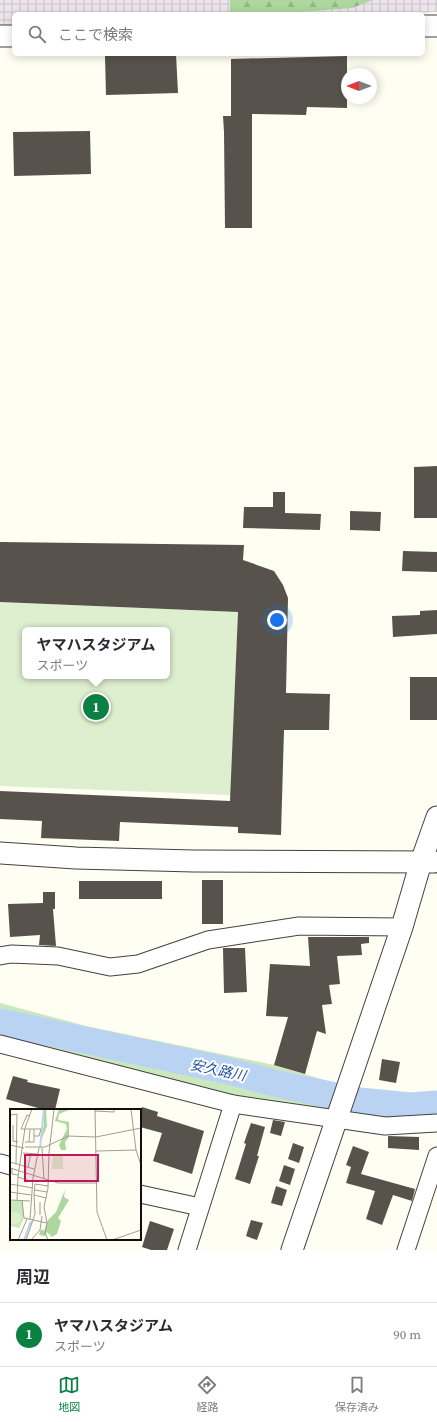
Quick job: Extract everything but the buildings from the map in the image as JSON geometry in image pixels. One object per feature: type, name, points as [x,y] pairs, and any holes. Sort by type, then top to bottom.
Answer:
[{"type":"street","points":[[425,26],[437,26]]},
{"type":"street","points":[[0,36],[12,36]]},
{"type":"street","points":[[292,1250],[402,927],[429,862],[437,817]]},
{"type":"street","points":[[0,853],[84,859],[429,862]]},
{"type":"street","points":[[0,956],[12,954],[58,956],[110,967],[138,964],[208,940],[299,926],[402,927]]},
{"type":"street","points":[[0,1044],[233,1104],[385,1126],[437,1123]]},
{"type":"street","points":[[187,1250],[233,1104]]},
{"type":"street","points":[[406,1250],[437,1156]]},
{"type":"street","points":[[0,1163],[10,1166]]},
{"type":"street","points":[[141,1194],[200,1207]]},
{"type":"shaded area","points":[[0,0],[437,0],[437,12],[425,12],[12,12],[12,45],[0,46]]},
{"type":"green space","points":[[230,0],[373,0],[352,8],[301,12],[230,12]]},
{"type":"green space","points":[[0,602],[238,612],[231,795],[0,786]]},
{"type":"green space","points":[[0,1003],[86,1026],[274,1065],[364,1092],[407,1095],[437,1094],[437,1124],[316,1116],[0,1044]]},
{"type":"waterway","name":"安久路川","points":[[0,1022],[225,1070],[277,1084],[360,1101],[410,1106],[437,1104]]},
{"type":"place","name":"ヤマハスタジアム","points":[[96,707]]}]
